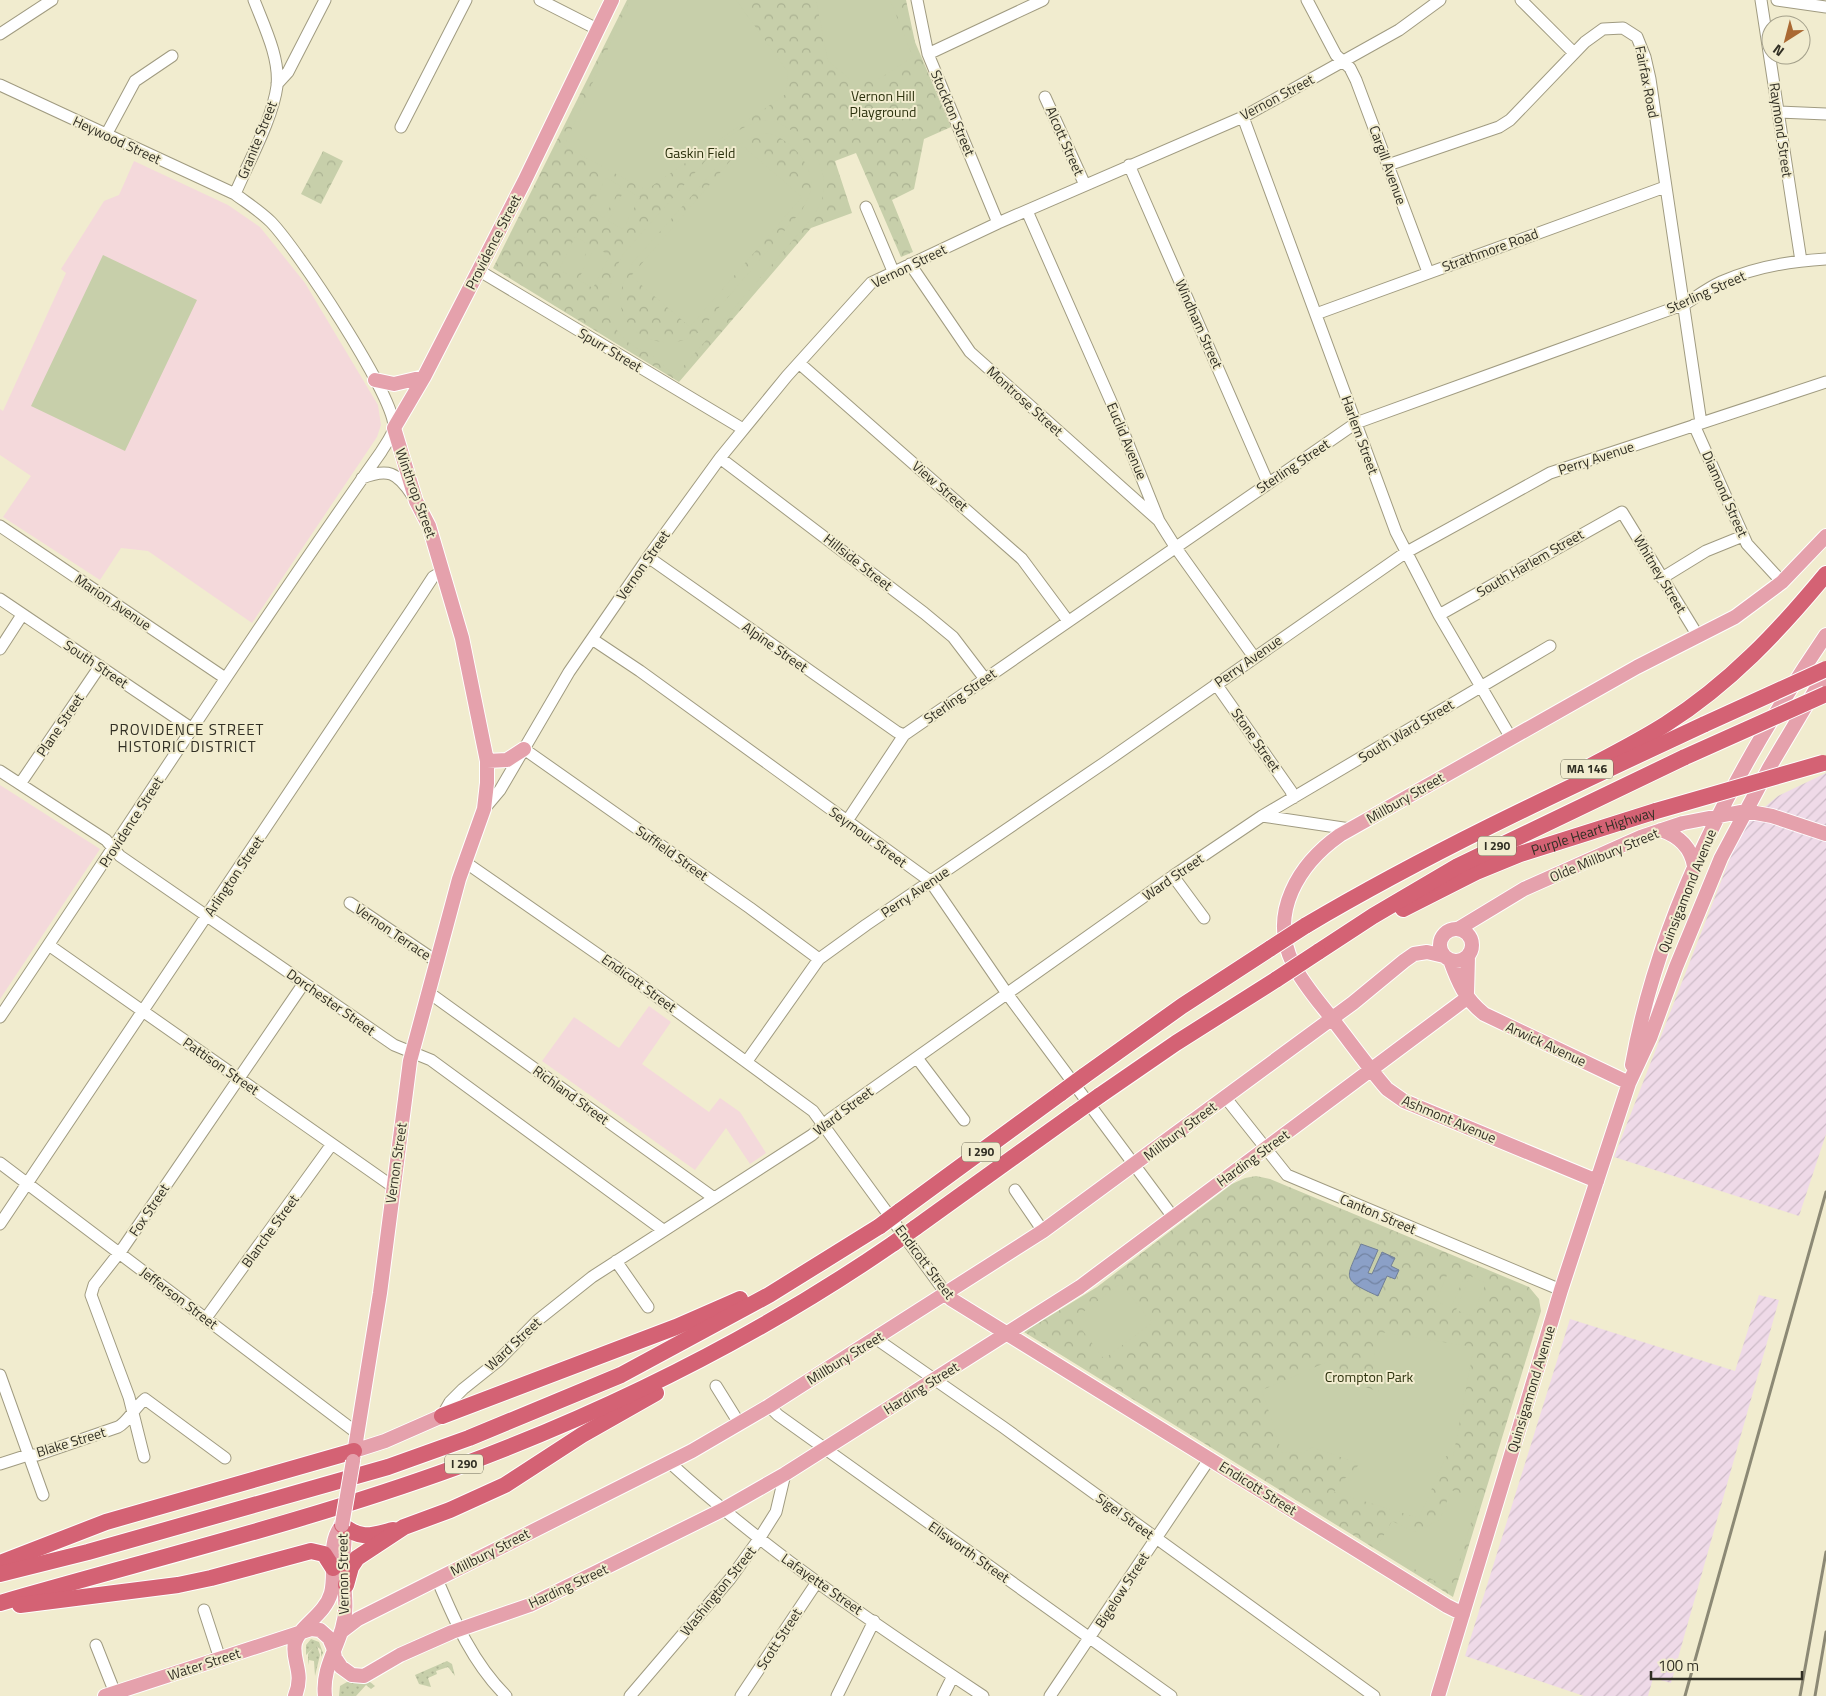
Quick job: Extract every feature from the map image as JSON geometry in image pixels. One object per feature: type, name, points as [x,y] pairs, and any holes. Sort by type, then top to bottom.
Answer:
[{"type":"highway","name":"MA 146","points":[[1476,831],[1665,724],[1695,704],[1728,679],[1776,632],[1826,574]]},
{"type":"highway","name":"I 290","points":[[0,1574],[88,1552],[388,1466],[487,1431],[621,1375],[769,1295],[880,1226],[1198,995],[1305,926],[1390,876],[1476,831],[1705,724],[1826,671]]},
{"type":"highway","name":"I 290","points":[[0,1603],[366,1498],[458,1466],[552,1429],[726,1348],[838,1280],[894,1243],[1176,1042],[1373,916],[1458,866],[1685,757],[1826,694]]},
{"type":"highway","name":"Purple Heart Highway","points":[[1318,952],[1476,872],[1557,840],[1825,763]]},
{"type":"highway","points":[[442,1416],[725,1307],[880,1226]]},
{"type":"highway","points":[[342,1525],[354,1534],[363,1536],[404,1527],[478,1498],[517,1478],[582,1435],[672,1383],[726,1348]]},
{"type":"highway","points":[[0,1563],[106,1522],[354,1456]]},
{"type":"highway","points":[[346,1585],[351,1567],[357,1558],[404,1527]]},
{"type":"highway","points":[[0,1608],[178,1585],[311,1551],[324,1554],[333,1568]]},
{"type":"main road","name":"Providence Street","points":[[394,428],[424,377],[573,83],[612,0]]},
{"type":"main road","points":[[375,380],[394,384],[424,377]]},
{"type":"main road","name":"Winthrop Street","points":[[394,428],[416,500],[429,526],[462,638],[487,761],[488,783],[484,809]]},
{"type":"main road","name":"Millbury Street","points":[[341,1632],[358,1620],[668,1462],[769,1406],[1044,1231],[1134,1165],[1331,1018],[1293,964],[1286,942],[1286,916],[1292,889],[1306,864],[1322,848],[1350,829],[1637,667],[1735,617],[1782,582],[1826,536]]},
{"type":"main road","name":"Quinsigamond Avenue","points":[[1438,1696],[1561,1290],[1629,1083],[1647,996],[1694,866],[1719,814],[1790,690],[1826,636]]},
{"type":"main road","name":"Quinsigamond Avenue","points":[[1629,1083],[1650,1038],[1706,891],[1745,811],[1826,671]]},
{"type":"main road","points":[[487,761],[507,760],[524,749]]},
{"type":"main road","name":"Vernon Street","points":[[303,1632],[328,1601],[333,1586],[334,1541],[342,1525],[380,1293],[392,1186],[412,1052],[465,862],[484,809]]},
{"type":"main road","name":"Olde Millbury Street","points":[[1458,929],[1524,889],[1661,830],[1719,814],[1745,811],[1772,816],[1826,834]]},
{"type":"main road","points":[[1661,830],[1681,841],[1691,855],[1694,866]]},
{"type":"main road","name":"Olde Millbury Street","points":[[1472,940],[1493,908]]},
{"type":"main road","points":[[1447,958],[1440,946],[1442,937],[1448,931],[1458,929],[1467,934],[1472,940],[1472,948],[1468,956],[1467,998]]},
{"type":"main road","points":[[1331,1018],[1414,954],[1427,952],[1460,961],[1468,956]]},
{"type":"main road","name":"Arwick Avenue","points":[[1447,958],[1460,987],[1467,998],[1479,1010],[1497,1021],[1544,1041],[1629,1083]]},
{"type":"main road","name":"Harding Street","points":[[303,1632],[316,1629],[323,1632],[332,1644],[337,1662],[348,1673],[355,1676],[364,1676],[404,1653],[460,1630],[530,1605],[722,1510],[785,1474],[1080,1288],[1467,998]]},
{"type":"main road","name":"Ashmont Avenue","points":[[1331,1018],[1387,1089],[1404,1100],[1597,1182]]},
{"type":"main road","name":"Endicott Street","points":[[946,1292],[951,1300],[1210,1458],[1447,1606],[1464,1614]]},
{"type":"main road","points":[[354,1456],[442,1416]]},
{"type":"main road","name":"Vernon Street","points":[[325,1696],[325,1678],[341,1632],[346,1609],[346,1585],[343,1564],[345,1540],[342,1525]]},
{"type":"main road","points":[[295,1696],[299,1676],[295,1645],[297,1637],[303,1632]]},
{"type":"main road","name":"Water Street","points":[[110,1694],[303,1632]]},
{"type":"street","points":[[0,34],[52,0]]},
{"type":"street","name":"Granite Street","points":[[235,194],[272,106],[277,84],[269,40],[254,0]]},
{"type":"street","points":[[277,84],[288,72],[325,0]]},
{"type":"street","points":[[402,127],[466,0]]},
{"type":"street","points":[[540,0],[597,29]]},
{"type":"street","name":"Stockton Street","points":[[917,0],[928,54],[998,223]]},
{"type":"street","points":[[928,54],[1043,0]]},
{"type":"street","name":"Cargill Avenue","points":[[1307,0],[1336,55],[1350,68],[1356,80],[1428,272]]},
{"type":"street","name":"Vernon Street","points":[[484,809],[500,790],[560,686],[648,557],[720,458],[799,363],[871,283],[998,223],[1243,117],[1399,30],[1440,0]]},
{"type":"street","points":[[1521,0],[1574,53]]},
{"type":"street","name":"Raymond Street","points":[[1761,0],[1801,261]]},
{"type":"street","points":[[1777,0],[1826,7]]},
{"type":"street","name":"Fairfax Road","points":[[1388,166],[1499,127],[1526,106],[1574,53],[1597,31],[1608,27],[1627,30],[1639,40],[1650,79],[1684,304],[1698,424]]},
{"type":"street","points":[[106,135],[135,81],[172,56]]},
{"type":"street","name":"Heywood Street","points":[[0,85],[235,194]]},
{"type":"street","name":"Alcott Street","points":[[1045,97],[1085,185]]},
{"type":"street","points":[[1779,112],[1826,114]]},
{"type":"street","name":"Harlem Street","points":[[1243,117],[1405,553],[1511,738]]},
{"type":"street","name":"Windham Street","points":[[1129,165],[1268,482]]},
{"type":"street","name":"Strathmore Road","points":[[1316,314],[1665,187]]},
{"type":"street","name":"Winthrop Street","points":[[235,194],[272,223],[293,249],[375,380],[392,412],[394,428]]},
{"type":"street","points":[[866,207],[893,271]]},
{"type":"street","name":"Euclid Avenue","points":[[1027,211],[1116,415],[1160,522],[1176,548],[1254,657]]},
{"type":"street","name":"Sterling Street","points":[[847,821],[904,735],[1356,423],[1684,304],[1721,282],[1767,267],[1826,259]]},
{"type":"street","name":"Montrose Street","points":[[910,264],[970,352],[1160,522]]},
{"type":"street","name":"Spurr Street","points":[[478,270],[743,429]]},
{"type":"street","name":"View Street","points":[[799,363],[1022,559],[1068,621]]},
{"type":"street","name":"Perry Avenue","points":[[747,1061],[820,959],[1405,553],[1550,473],[1826,382]]},
{"type":"street","name":"Diamond Street","points":[[1698,424],[1747,544],[1782,582]]},
{"type":"street","name":"Providence Street","points":[[0,1017],[50,946],[191,728],[362,478],[394,428]]},
{"type":"street","name":"Hillside Street","points":[[720,458],[924,612],[953,637],[985,679]]},
{"type":"street","points":[[362,478],[379,472],[390,473],[404,484],[416,500]]},
{"type":"street","name":"Whitney Street","points":[[1622,512],[1698,636]]},
{"type":"street","name":"South Harlem Street","points":[[1439,615],[1622,512]]},
{"type":"street","name":"Marion Avenue","points":[[0,526],[225,678]]},
{"type":"street","points":[[1662,578],[1706,551],[1743,536]]},
{"type":"street","name":"Alpine Street","points":[[648,557],[781,652],[904,735]]},
{"type":"street","name":"Arlington Street","points":[[0,1224],[417,601],[433,578],[443,571]]},
{"type":"street","name":"South Street","points":[[0,600],[191,728]]},
{"type":"street","points":[[0,648],[22,615]]},
{"type":"street","name":"Seymour Street","points":[[592,639],[930,881],[1008,995],[1173,1217]]},
{"type":"street","name":"South Ward Street","points":[[1262,816],[1550,646]]},
{"type":"street","name":"Plane Street","points":[[20,784],[100,666]]},
{"type":"street","name":"Stone Street","points":[[1216,684],[1291,791],[1293,798]]},
{"type":"street","name":"Suffield Street","points":[[524,749],[820,959]]},
{"type":"street","name":"Dorchester Street","points":[[0,771],[108,841],[120,856],[394,1045],[431,1060],[663,1230]]},
{"type":"street","points":[[1262,816],[1350,829]]},
{"type":"street","name":"Ward Street","points":[[442,1416],[457,1396],[498,1361],[538,1320],[616,1261],[812,1135],[824,1124],[1173,876],[1262,816]]},
{"type":"street","name":"Endicott Street","points":[[465,862],[747,1061],[809,1108],[824,1124],[946,1292]]},
{"type":"street","points":[[1173,876],[1204,918]]},
{"type":"street","name":"Vernon Terrace","points":[[350,904],[436,962]]},
{"type":"street","name":"Pattison Street","points":[[50,946],[392,1186]]},
{"type":"street","name":"Fox Street","points":[[144,1457],[133,1408],[90,1295],[94,1285],[119,1254],[304,983]]},
{"type":"street","name":"Richland Street","points":[[427,994],[435,997],[714,1198]]},
{"type":"street","points":[[917,1058],[964,1120]]},
{"type":"street","name":"Canton Street","points":[[1225,1097],[1265,1150],[1287,1175],[1561,1290]]},
{"type":"street","name":"Blanche Street","points":[[206,1318],[332,1144]]},
{"type":"street","name":"Jefferson Street","points":[[0,1163],[357,1433]]},
{"type":"street","points":[[1015,1190],[1044,1231]]},
{"type":"street","points":[[616,1261],[648,1307]]},
{"type":"street","name":"Sigel Street","points":[[875,1338],[1374,1696]]},
{"type":"street","points":[[0,1375],[43,1495]]},
{"type":"street","points":[[716,1386],[739,1423]]},
{"type":"street","points":[[133,1408],[145,1399],[225,1458]]},
{"type":"street","name":"Ellsworth Street","points":[[769,1406],[824,1448],[1171,1696]]},
{"type":"street","name":"Blake Street","points":[[0,1464],[28,1455],[37,1455],[118,1427],[125,1424],[133,1408]]},
{"type":"street","name":"Bigelow Street","points":[[1050,1696],[1210,1458]]},
{"type":"street","name":"Lafayette Street","points":[[668,1462],[722,1510],[759,1539],[817,1582],[983,1696]]},
{"type":"street","name":"Washington Street","points":[[630,1696],[730,1579],[759,1539],[776,1512],[785,1474]]},
{"type":"street","points":[[437,1579],[469,1650],[487,1676],[506,1696]]},
{"type":"street","name":"Scott Street","points":[[741,1696],[817,1582]]},
{"type":"street","points":[[204,1610],[220,1659]]},
{"type":"street","points":[[837,1696],[874,1621]]},
{"type":"street","points":[[96,1646],[110,1694]]},
{"type":"street","points":[[943,1696],[953,1676]]},
{"type":"shaded area","points":[[134,161],[228,205],[260,227],[305,283],[378,405],[381,425],[377,437],[252,623],[148,551],[121,548],[100,580],[3,517],[31,476],[0,455],[0,409],[3,411],[66,273],[61,269],[104,201],[119,195]]},
{"type":"shaded area","points":[[1826,773],[1826,1134],[1799,1216],[1614,1157],[1743,825],[1778,796]]},
{"type":"shaded area","points":[[0,785],[100,849],[0,999]]},
{"type":"shaded area","points":[[649,1006],[671,1022],[642,1064],[709,1112],[720,1098],[740,1112],[766,1153],[750,1164],[726,1128],[695,1170],[542,1061],[574,1017],[619,1048]]},
{"type":"shaded area","points":[[1759,1295],[1779,1300],[1671,1683],[1653,1678],[1648,1696],[1584,1696],[1465,1656],[1570,1319],[1735,1371]]},
{"type":"green space","name":"Gaskin Field","points":[[627,0],[906,0],[915,42],[951,127],[924,139],[914,189],[892,200],[913,252],[901,257],[856,153],[835,161],[852,213],[811,228],[679,382],[493,268]]},
{"type":"green space","points":[[630,0],[736,0],[788,72],[786,94],[646,190],[564,146]]},
{"type":"green space","points":[[816,0],[890,0],[913,57],[877,80],[851,80],[828,61]]},
{"type":"green space","points":[[769,120],[780,124],[800,137],[815,155],[823,176],[824,192],[822,200],[813,217],[675,376],[653,355],[637,348],[623,338],[615,327],[609,303],[613,278],[624,253],[723,141],[744,127]],"holes":[[[768,133],[776,136],[799,154],[809,170],[811,188],[809,197],[802,210],[699,332],[685,340],[675,342],[663,342],[642,336],[626,321],[620,298],[623,285],[634,261],[732,150],[758,135]]]},
{"type":"green space","points":[[743,146],[802,197],[690,327],[631,276]]},
{"type":"green space","points":[[323,151],[343,161],[321,204],[301,194]]},
{"type":"green space","points":[[606,178],[621,186],[604,218],[589,210]]},
{"type":"green space","points":[[625,189],[640,197],[623,229],[608,221]]},
{"type":"green space","points":[[575,237],[590,245],[574,277],[559,270]]},
{"type":"green space","points":[[595,248],[610,255],[593,288],[578,280]]},
{"type":"green space","points":[[103,255],[197,300],[125,451],[31,406]]},
{"type":"green space","name":"Crompton Park","points":[[1256,1176],[1270,1179],[1529,1287],[1539,1299],[1541,1311],[1453,1597],[1024,1332],[1097,1287],[1232,1184],[1245,1178]]},
{"type":"green space","points":[[1450,1268],[1465,1275],[1451,1308],[1436,1301]]},
{"type":"green space","points":[[1470,1276],[1486,1283],[1472,1316],[1456,1310]]},
{"type":"green space","points":[[1121,1283],[1152,1323],[1104,1359],[1074,1319]]},
{"type":"green space","points":[[1380,1332],[1474,1347],[1453,1457],[1446,1456],[1419,1518],[1334,1492],[1339,1484],[1360,1464],[1312,1447],[1305,1452],[1282,1453],[1262,1390],[1334,1359],[1341,1378],[1379,1392],[1375,1378],[1374,1362],[1375,1346]]},
{"type":"green space","points":[[1451,1490],[1478,1499],[1455,1576],[1448,1584],[1440,1584],[1377,1547],[1392,1521],[1415,1532],[1440,1520]]},
{"type":"green space","points":[[311,1639],[319,1642],[323,1653],[321,1657],[321,1650],[317,1646],[320,1655],[315,1676],[314,1661],[309,1660],[308,1665],[308,1654],[313,1648],[306,1655],[306,1645]]},
{"type":"green space","points":[[447,1661],[452,1664],[455,1676],[448,1667],[436,1671],[437,1674],[428,1678],[431,1687],[419,1684],[415,1675]]},
{"type":"green space","points":[[347,1682],[370,1682],[375,1686],[371,1689],[366,1685],[356,1696],[339,1696],[340,1686]]},
{"type":"water","points":[[1361,1244],[1378,1250],[1368,1273],[1372,1274],[1382,1252],[1395,1258],[1391,1266],[1399,1270],[1395,1279],[1387,1276],[1378,1296],[1357,1286],[1350,1277],[1352,1264]]},
{"type":"railway","points":[[1685,1696],[1826,1192]]},
{"type":"railway","points":[[1800,1696],[1826,1552]]},
{"type":"railway","points":[[1815,1696],[1826,1632]]},
{"type":"district","name":"PROVIDENCE STREET HISTORIC DISTRICT","points":[[187,738]]},
{"type":"park label","name":"Vernon Hill Playground","points":[[883,104]]}]
